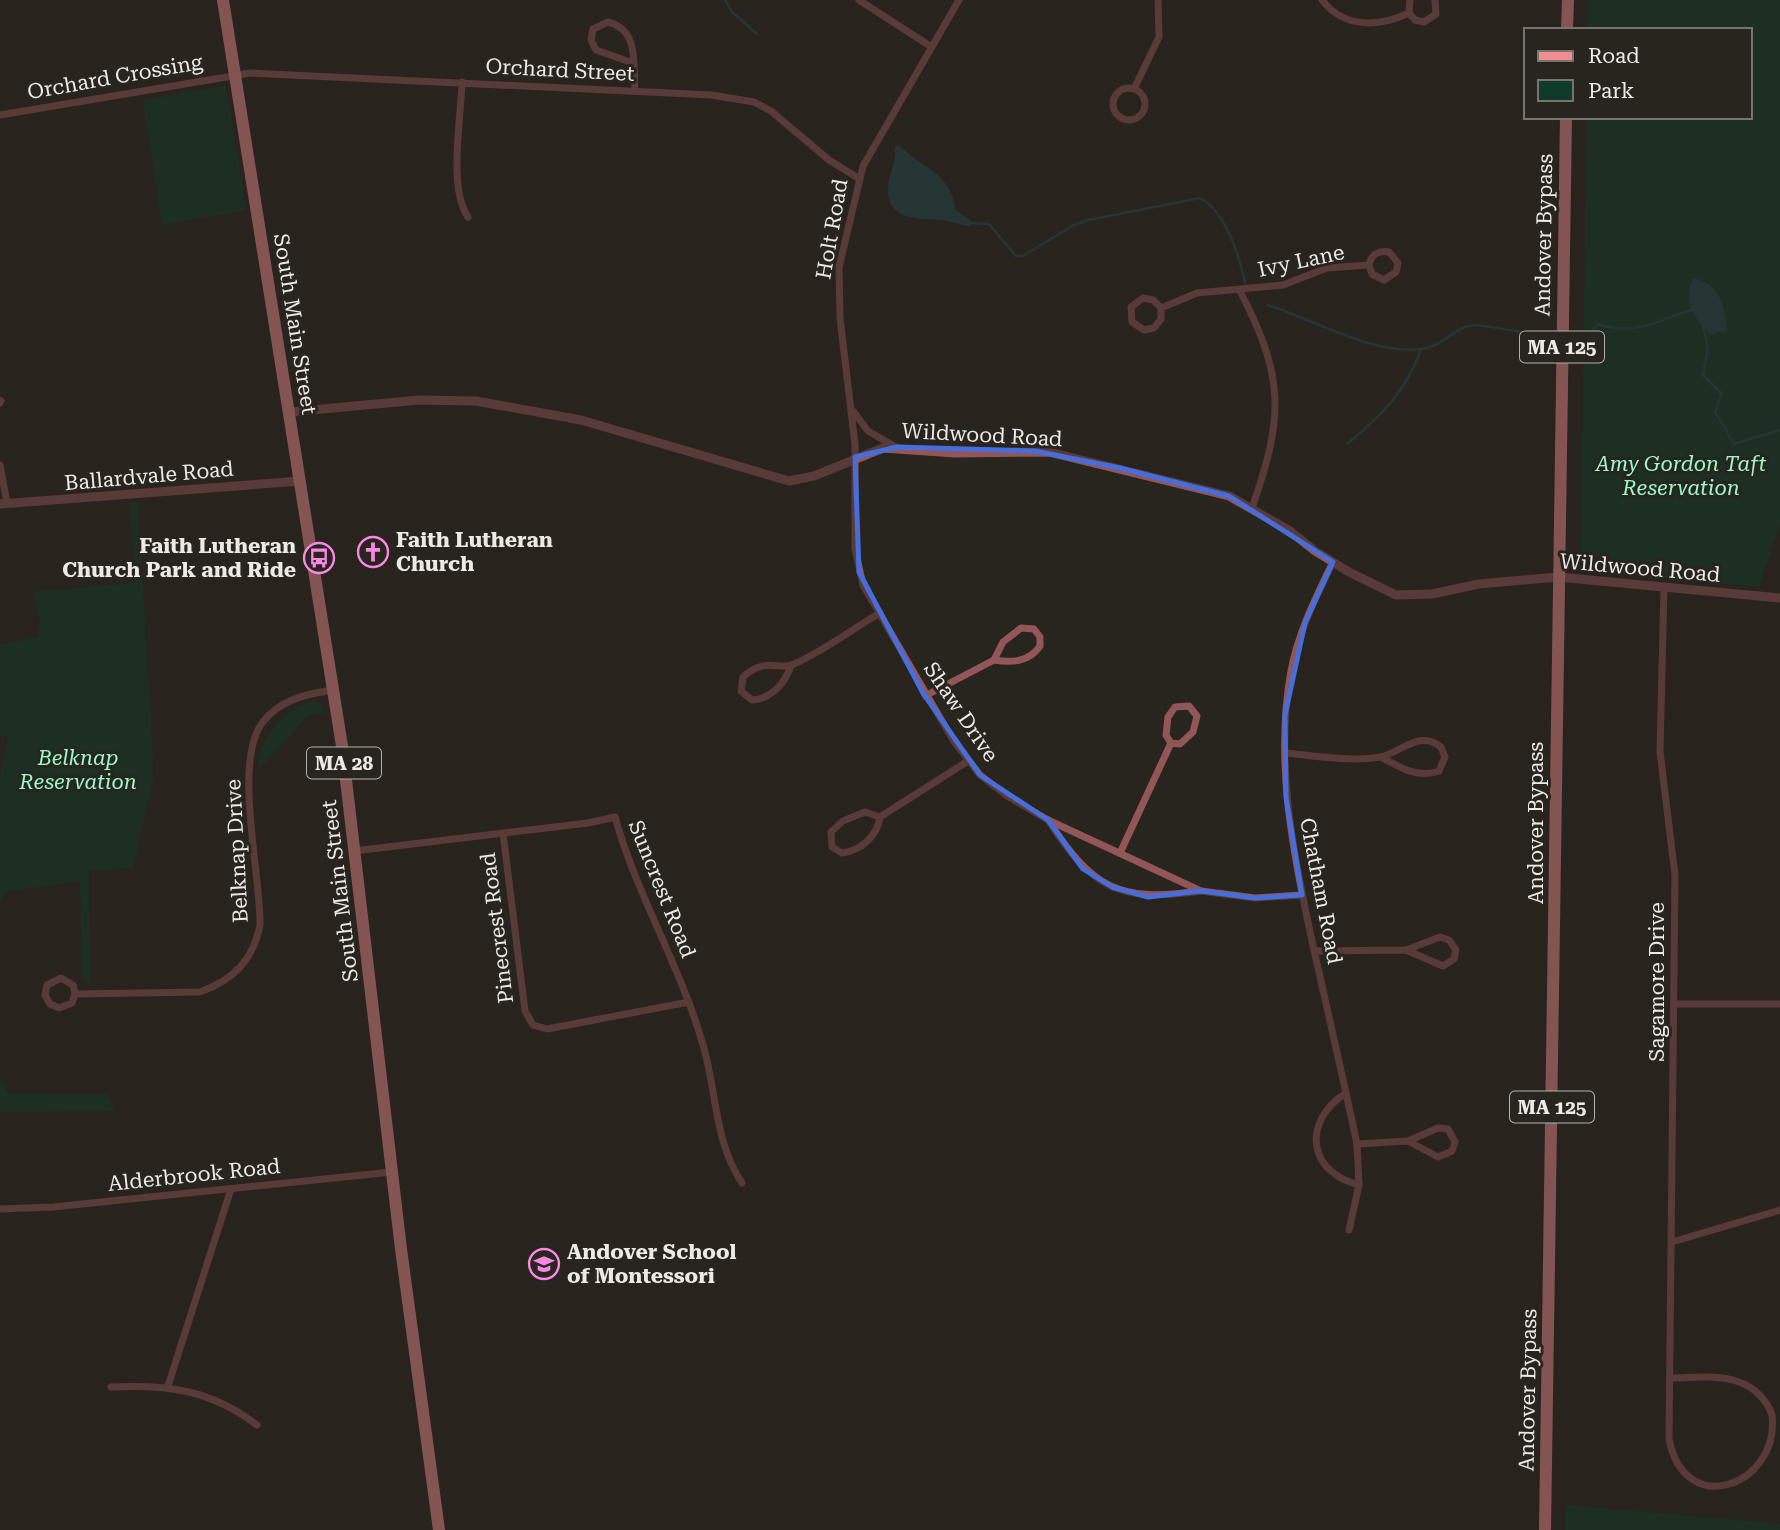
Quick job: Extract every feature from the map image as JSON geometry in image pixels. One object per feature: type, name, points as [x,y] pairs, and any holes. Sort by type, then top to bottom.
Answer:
[{"type":"main road","name":"South Main Street","points":[[223,0],[334,690],[392,1172],[439,1530]]},
{"type":"main road","points":[[1567,28],[1568,0]]},
{"type":"main road","name":"Andover Bypass","points":[[1545,1530],[1566,119]]},
{"type":"street","points":[[859,0],[930,46]]},
{"type":"street","name":"Holt Road","points":[[855,457],[838,278],[852,221],[858,178],[930,46],[960,0]]},
{"type":"street","points":[[1134,89],[1159,37],[1158,0]]},
{"type":"street","points":[[1322,0],[1339,15],[1364,23],[1383,22],[1409,13]]},
{"type":"street","points":[[1409,13],[1410,0]]},
{"type":"street","points":[[1409,13],[1419,22],[1429,21],[1436,14],[1435,0]]},
{"type":"street","points":[[633,63],[596,50],[591,40],[593,29],[608,22],[625,32],[633,45],[635,91]]},
{"type":"street","name":"Orchard Street","points":[[235,74],[710,95],[754,103],[785,120],[829,160],[858,178]]},
{"type":"street","name":"Orchard Crossing","points":[[0,115],[235,74]]},
{"type":"street","points":[[462,82],[458,187],[460,205],[468,217]]},
{"type":"street","points":[[1134,89],[1142,95],[1144,109],[1133,119],[1124,119],[1114,108],[1115,97],[1123,90],[1134,89]]},
{"type":"street","name":"Ivy Lane","points":[[1380,251],[1389,252],[1398,263],[1393,276],[1384,280],[1372,274],[1369,265],[1372,256],[1380,251]]},
{"type":"street","name":"Ivy Lane","points":[[1161,308],[1197,293],[1283,285],[1327,268],[1369,265]]},
{"type":"street","name":"Ivy Lane","points":[[1240,291],[1272,362],[1277,400],[1269,455],[1252,508]]},
{"type":"street","name":"Ivy Lane","points":[[1138,300],[1153,300],[1161,308],[1161,319],[1154,328],[1139,329],[1132,322],[1130,312],[1138,300]]},
{"type":"street","name":"Wildwood Road","points":[[290,412],[434,400],[489,403],[581,421],[789,481],[814,476],[874,450],[897,447],[955,453],[1062,454],[1214,491],[1252,508],[1333,562],[1387,593],[1410,596],[1479,584],[1558,577],[1780,598]]},
{"type":"street","points":[[851,406],[868,431],[897,447]]},
{"type":"street","name":"Shaw Drive","points":[[855,457],[855,549],[863,584],[925,696],[980,775],[1048,820],[1201,891],[1263,898],[1303,895]]},
{"type":"street","points":[[0,465],[4,504]]},
{"type":"street","name":"Ballardvale Road","points":[[4,504],[301,481]]},
{"type":"street","name":"Chatham Road","points":[[1333,562],[1305,623],[1291,669],[1285,715],[1288,822],[1357,1144],[1359,1185],[1349,1230]]},
{"type":"street","name":"Sagamore Drive","points":[[1664,587],[1660,752],[1665,808],[1674,853],[1675,1004],[1669,1438],[1681,1467],[1698,1480],[1718,1487],[1738,1485],[1757,1475],[1770,1458],[1776,1438],[1774,1418],[1764,1400],[1749,1386],[1729,1379],[1670,1378]]},
{"type":"street","points":[[791,666],[772,664],[755,668],[743,677],[741,691],[752,700],[761,698],[779,687],[791,666],[880,613]]},
{"type":"street","points":[[925,696],[994,660],[1013,662],[1034,654],[1041,642],[1038,633],[1030,628],[1016,631],[1003,642],[994,660]]},
{"type":"street","name":"Belknap Drive","points":[[75,994],[200,992],[215,987],[242,967],[257,940],[260,925],[249,772],[254,740],[263,722],[280,707],[304,695],[334,690]]},
{"type":"street","points":[[1189,706],[1197,716],[1193,732],[1180,744],[1171,743],[1166,735],[1168,717],[1175,707],[1189,706]]},
{"type":"street","points":[[1286,753],[1381,757],[1409,772],[1430,774],[1439,771],[1445,757],[1437,744],[1422,741],[1407,744],[1381,757]]},
{"type":"street","points":[[1120,853],[1171,743]]},
{"type":"street","points":[[880,817],[865,812],[843,821],[831,832],[832,847],[842,853],[857,848],[876,832],[880,817],[968,761]]},
{"type":"street","name":"Suncrest Road","points":[[354,851],[615,817],[629,860],[689,1002],[704,1046],[719,1132],[742,1183]]},
{"type":"street","points":[[1048,820],[1083,869],[1112,887],[1148,897],[1201,891]]},
{"type":"street","name":"Pinecrest Road","points":[[503,833],[525,1011],[533,1025],[547,1028],[689,1002]]},
{"type":"street","points":[[1315,951],[1406,950],[1440,937],[1452,942],[1456,950],[1454,959],[1443,966],[1406,950]]},
{"type":"street","name":"Belknap Drive","points":[[61,978],[73,985],[75,994],[72,1003],[60,1008],[47,1000],[45,990],[51,981],[61,978]]},
{"type":"street","points":[[1675,1004],[1780,1004]]},
{"type":"street","points":[[1346,1093],[1334,1100],[1320,1119],[1317,1150],[1324,1166],[1335,1177],[1359,1185]]},
{"type":"street","points":[[1357,1144],[1408,1141],[1438,1128],[1448,1129],[1455,1142],[1448,1155],[1438,1157],[1408,1141]]},
{"type":"street","name":"Alderbrook Road","points":[[0,1209],[53,1207],[392,1172]]},
{"type":"street","points":[[168,1386],[231,1189]]},
{"type":"street","points":[[1672,1242],[1780,1210]]},
{"type":"street","points":[[111,1387],[168,1386],[220,1401],[257,1425]]},
{"type":"highlighted area","points":[[897,447],[1035,451],[1120,468],[1229,496],[1333,562],[1305,623],[1285,715],[1286,797],[1302,895],[1255,898],[1201,891],[1148,897],[1112,887],[1083,869],[1048,820],[980,775],[923,693],[859,572],[855,457]]},
{"type":"green space","name":"Amy Gordon Taft Reservation","points":[[1588,0],[1780,0],[1780,526],[1758,587],[1580,570],[1587,119],[1752,119],[1752,28],[1588,28]]},
{"type":"green space","points":[[226,86],[246,210],[162,225],[143,100]]},
{"type":"green space","name":"Belknap Reservation","points":[[138,502],[154,776],[133,868],[89,870],[91,984],[83,979],[80,881],[4,892],[0,901],[0,781],[7,735],[0,736],[0,645],[38,637],[40,623],[34,592],[135,583],[130,503]]},
{"type":"green space","points":[[313,701],[322,704],[325,713],[309,715],[258,770],[263,746],[274,727],[291,712]]},
{"type":"green space","points":[[0,1076],[8,1093],[106,1094],[115,1111],[0,1112]]},
{"type":"green space","points":[[1566,1505],[1780,1524],[1780,1530],[1566,1530]]},
{"type":"water","points":[[899,145],[942,179],[948,187],[955,209],[970,220],[971,226],[943,220],[913,218],[905,216],[893,207],[889,200],[888,184],[895,159],[895,147]]},
{"type":"water","points":[[1693,278],[1709,285],[1719,296],[1727,330],[1711,335],[1695,316],[1689,295]]},
{"type":"waterway","points":[[725,0],[732,12],[757,34]]},
{"type":"waterway","points":[[969,223],[989,224],[1016,256],[1023,256],[1072,226],[1088,220],[1200,198],[1209,204],[1224,223],[1235,247],[1245,282]]},
{"type":"waterway","points":[[1268,305],[1347,336],[1388,348],[1427,348],[1465,327],[1477,325],[1518,331],[1534,342],[1546,340]]},
{"type":"waterway","points":[[1579,340],[1584,342],[1598,324],[1611,328],[1634,328],[1691,310]]},
{"type":"waterway","points":[[1703,326],[1708,348],[1703,375],[1722,394],[1715,412],[1734,444],[1780,430]]},
{"type":"waterway","points":[[1347,444],[1371,423],[1400,391],[1421,349]]},
{"type":"place","name":"Faith Lutheran Church","points":[[373,552]]},
{"type":"place","name":"Faith Lutheran Church Park and Ride","points":[[319,558]]},
{"type":"place","name":"Andover School of Montessori","points":[[544,1264]]}]
